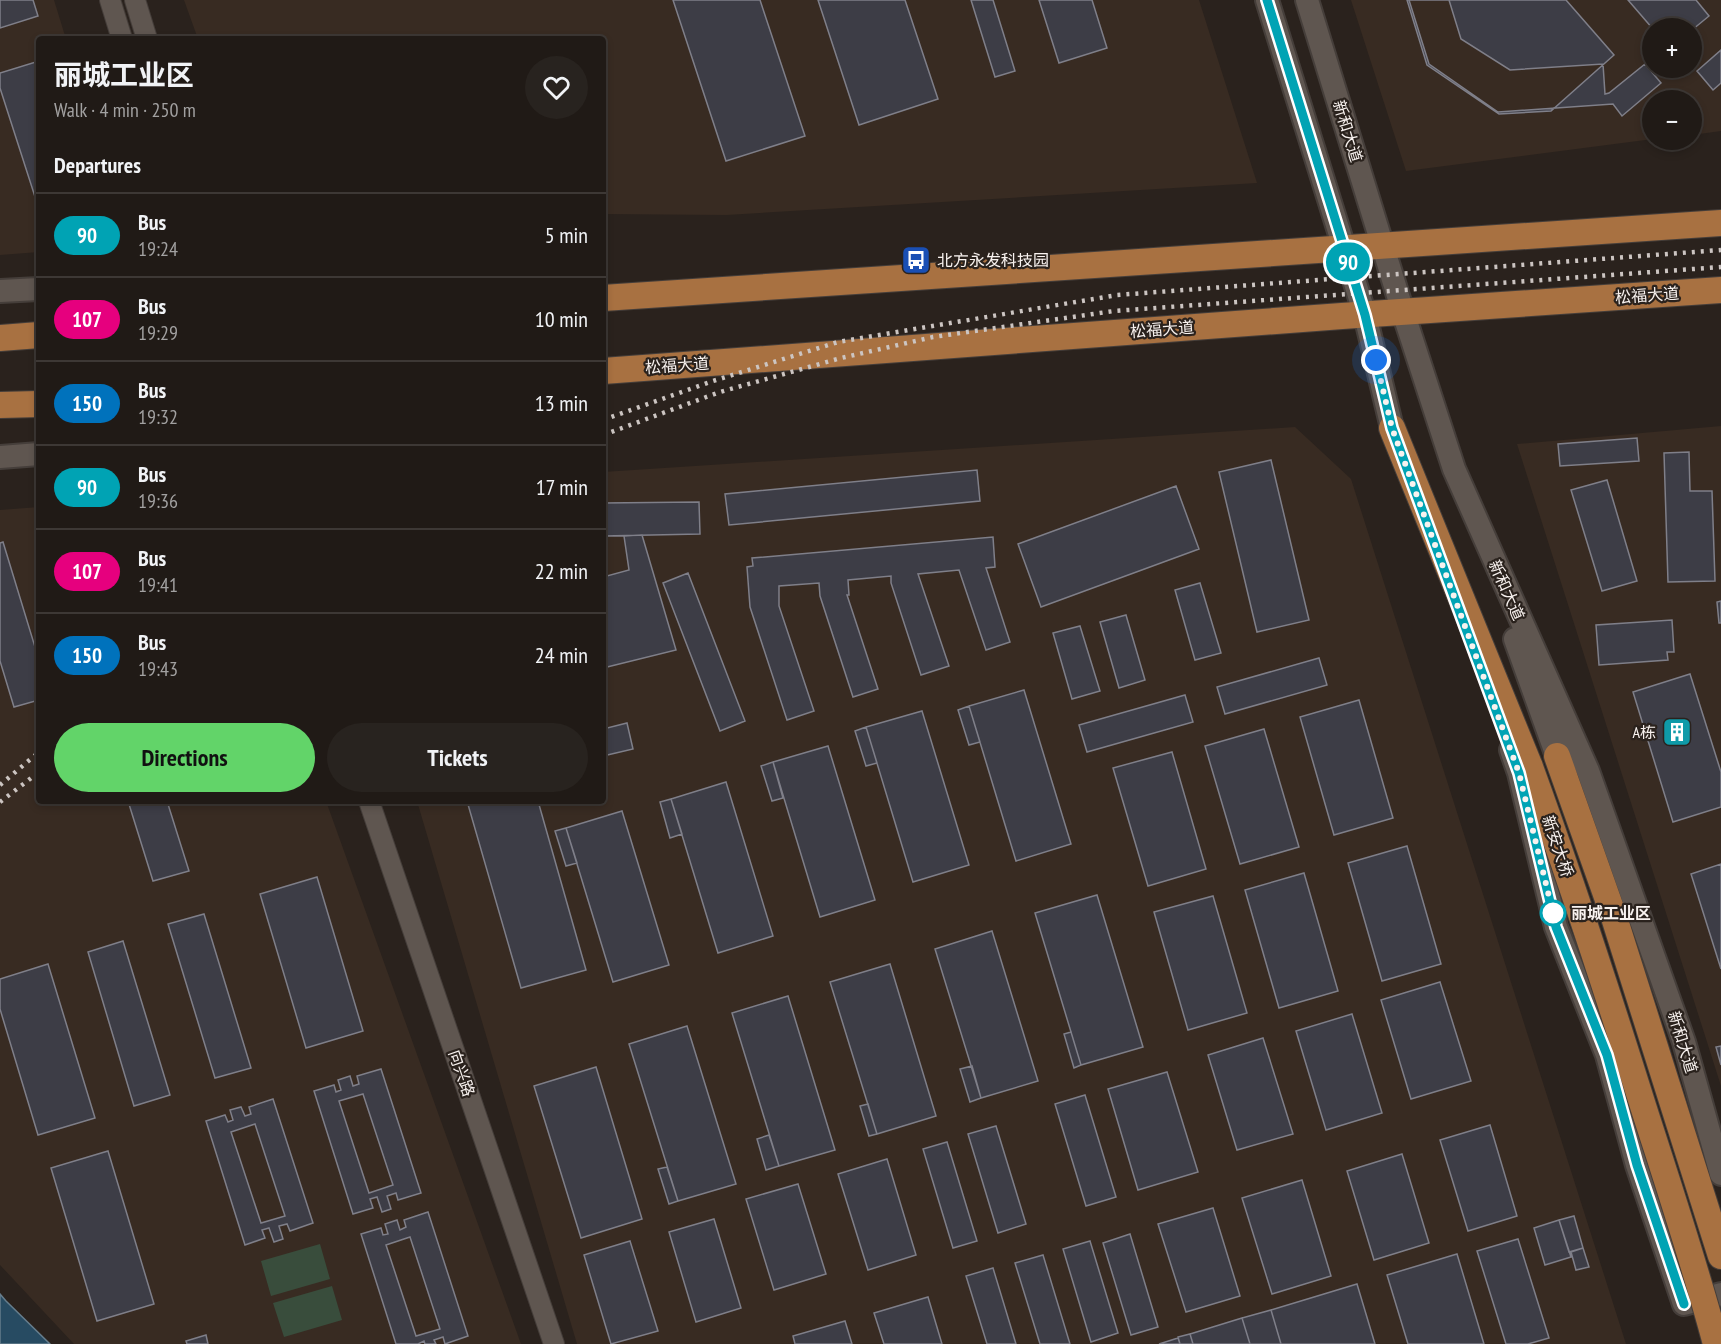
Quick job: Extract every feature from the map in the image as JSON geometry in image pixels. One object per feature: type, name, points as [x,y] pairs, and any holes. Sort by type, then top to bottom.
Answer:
[{"type":"main road","points":[[1267,0],[1365,315],[1392,428],[1519,773],[1556,927],[1607,1055],[1637,1165],[1684,1304],[1721,1294]]},
{"type":"main road","name":"新和大道","points":[[1307,0],[1454,469],[1588,771],[1684,1042],[1721,1174]]},
{"type":"main road","points":[[606,298],[1721,223]]},
{"type":"main road","points":[[0,291],[36,289]]},
{"type":"main road","name":"松福大道","points":[[606,371],[1721,290]]},
{"type":"main road","points":[[0,338],[36,335]]},
{"type":"main road","points":[[0,405],[36,404]]},
{"type":"main road","name":"新安大桥","points":[[1392,428],[1530,767],[1559,845],[1700,1285],[1716,1344]]},
{"type":"main road","points":[[0,457],[36,454]]},
{"type":"main road","name":"新安大桥","points":[[1454,469],[1613,914],[1721,1256]]},
{"type":"street","points":[[110,0],[121,36]]},
{"type":"street","points":[[135,0],[146,36]]},
{"type":"street","name":"向兴路","points":[[370,804],[554,1344]]},
{"type":"shaded area","points":[[0,0],[54,0],[65,36],[36,36],[36,252],[0,255]]},
{"type":"shaded area","points":[[184,0],[1199,0],[1257,183],[726,215],[606,214],[606,36],[197,36]]},
{"type":"shaded area","points":[[1351,0],[1721,0],[1721,131],[1702,134],[1702,90],[1642,90],[1642,140],[1406,171]]},
{"type":"shaded area","points":[[1721,426],[1721,1086],[1517,444]]},
{"type":"shaded area","points":[[1295,427],[1351,479],[1626,1344],[577,1344],[418,804],[606,804],[606,472]]},
{"type":"shaded area","points":[[36,507],[36,804],[327,804],[521,1344],[74,1344],[0,1265],[0,510]]},
{"type":"green space","points":[[320,1244],[330,1279],[271,1296],[261,1261]]},
{"type":"green space","points":[[332,1286],[342,1320],[284,1337],[273,1303]]},
{"type":"water","points":[[0,1294],[6,1301],[50,1344],[0,1344]]},
{"type":"building","points":[[0,0],[33,0],[38,16],[0,28]]},
{"type":"building","points":[[673,0],[760,0],[805,136],[726,161]]},
{"type":"building","points":[[818,0],[905,0],[938,99],[859,125]]},
{"type":"building","points":[[971,0],[993,0],[1015,71],[995,77]]},
{"type":"building","points":[[1039,0],[1092,0],[1107,48],[1059,63]]},
{"type":"building","points":[[1407,0],[1566,0],[1614,55],[1551,111],[1499,114],[1427,65]]},
{"type":"building","points":[[1409,0],[1449,0],[1461,39],[1510,70],[1603,64],[1605,94],[1642,66],[1642,78],[1657,78],[1661,83],[1653,90],[1642,90],[1642,99],[1622,116],[1613,104],[1498,112],[1429,64]]},
{"type":"building","points":[[1628,0],[1696,0],[1709,16],[1702,22],[1702,18],[1644,18]]},
{"type":"building","points":[[1721,50],[1721,83],[1713,90],[1702,77],[1702,67]]},
{"type":"building","points":[[36,62],[36,200],[0,88],[0,73]]},
{"type":"building","points":[[1637,438],[1639,461],[1560,466],[1558,444]]},
{"type":"building","points":[[1689,452],[1690,491],[1712,491],[1715,581],[1668,582],[1664,453]]},
{"type":"building","points":[[1271,460],[1309,620],[1257,632],[1219,472]]},
{"type":"building","points":[[977,470],[980,501],[729,525],[725,494]]},
{"type":"building","points":[[1607,480],[1637,581],[1602,591],[1571,490]]},
{"type":"building","points":[[1176,486],[1199,549],[1041,607],[1018,544]]},
{"type":"building","points":[[699,502],[700,534],[606,536],[606,503]]},
{"type":"building","points":[[642,535],[676,650],[606,667],[606,576],[629,570],[624,536]]},
{"type":"building","points":[[993,537],[995,567],[986,568],[1010,642],[986,650],[959,570],[918,574],[949,666],[921,675],[891,583],[891,576],[848,580],[849,595],[847,595],[878,689],[853,697],[820,596],[819,583],[779,586],[779,606],[814,711],[787,720],[750,607],[747,567],[753,566],[752,558]]},
{"type":"building","points":[[3,542],[36,650],[36,701],[14,707],[0,661],[0,543]]},
{"type":"building","points":[[688,573],[745,721],[720,731],[663,583]]},
{"type":"building","points":[[1200,583],[1221,653],[1195,660],[1175,590]]},
{"type":"building","points":[[1721,601],[1721,623],[1719,623],[1717,602]]},
{"type":"building","points":[[1126,615],[1145,680],[1119,688],[1100,622]]},
{"type":"building","points":[[1672,620],[1674,652],[1667,652],[1668,660],[1599,665],[1596,625]]},
{"type":"building","points":[[1080,626],[1100,691],[1072,699],[1053,633]]},
{"type":"building","points":[[1319,658],[1327,685],[1225,714],[1217,687]]},
{"type":"building","name":"A栋","points":[[1690,674],[1721,772],[1721,807],[1673,822],[1633,692]]},
{"type":"building","points":[[1024,690],[1071,844],[1016,861],[969,706]]},
{"type":"building","points":[[1185,695],[1193,722],[1087,752],[1079,725]]},
{"type":"building","points":[[1359,700],[1393,818],[1334,835],[1300,717]]},
{"type":"building","points":[[969,706],[980,742],[969,745],[958,710]]},
{"type":"building","points":[[922,711],[969,865],[913,882],[866,727]]},
{"type":"building","points":[[627,723],[633,749],[606,755],[606,728]]},
{"type":"building","points":[[866,727],[877,763],[866,766],[855,731]]},
{"type":"building","points":[[1264,729],[1299,847],[1240,864],[1205,746]]},
{"type":"building","points":[[828,746],[875,900],[820,917],[773,762]]},
{"type":"building","points":[[1172,752],[1206,869],[1148,886],[1113,768]]},
{"type":"building","points":[[773,762],[783,798],[772,801],[761,766]]},
{"type":"building","points":[[726,782],[773,936],[718,953],[671,799]]},
{"type":"building","points":[[671,799],[682,834],[670,838],[660,802]]},
{"type":"building","points":[[129,804],[168,804],[189,871],[153,881]]},
{"type":"building","points":[[468,804],[539,804],[586,970],[521,988]]},
{"type":"building","points":[[622,811],[669,965],[613,982],[566,828]]},
{"type":"building","points":[[566,828],[577,863],[566,866],[555,831]]},
{"type":"building","points":[[1407,846],[1441,964],[1382,981],[1348,863]]},
{"type":"building","points":[[1721,864],[1721,969],[1691,874]]},
{"type":"building","points":[[1304,873],[1338,991],[1279,1008],[1245,890]]},
{"type":"building","points":[[317,877],[363,1031],[306,1048],[260,894]]},
{"type":"building","points":[[1097,895],[1143,1047],[1081,1065],[1035,913]]},
{"type":"building","points":[[1213,896],[1247,1013],[1188,1030],[1154,912]]},
{"type":"building","points":[[204,914],[251,1068],[215,1078],[168,924]]},
{"type":"building","points":[[992,931],[1038,1081],[981,1098],[935,949]]},
{"type":"building","points":[[123,941],[170,1095],[134,1106],[88,952]]},
{"type":"building","points":[[48,964],[95,1118],[38,1135],[0,1009],[0,979]]},
{"type":"building","points":[[890,964],[936,1116],[877,1134],[830,982]]},
{"type":"building","points":[[1440,982],[1471,1081],[1411,1099],[1381,1000]]},
{"type":"building","points":[[788,996],[835,1150],[779,1166],[732,1013]]},
{"type":"building","points":[[1352,1014],[1382,1113],[1326,1130],[1296,1031]]},
{"type":"building","points":[[687,1026],[736,1184],[678,1201],[629,1044]]},
{"type":"building","points":[[1071,1032],[1081,1065],[1074,1068],[1064,1034]]},
{"type":"building","points":[[1263,1038],[1293,1134],[1237,1150],[1208,1055]]},
{"type":"building","points":[[1721,1046],[1721,1065],[1716,1047]]},
{"type":"building","points":[[972,1066],[981,1098],[970,1102],[960,1069]]},
{"type":"building","points":[[596,1067],[642,1219],[581,1238],[534,1086]]},
{"type":"building","points":[[381,1069],[421,1193],[398,1200],[396,1193],[387,1196],[391,1209],[382,1212],[377,1197],[370,1199],[373,1208],[353,1214],[314,1091],[334,1085],[336,1092],[341,1090],[338,1080],[350,1076],[353,1086],[359,1084],[357,1076]],"holes":[[[363,1094],[393,1185],[369,1193],[339,1101]]]},
{"type":"building","points":[[1167,1072],[1198,1172],[1138,1190],[1108,1089]]},
{"type":"building","points":[[1085,1095],[1116,1197],[1086,1206],[1055,1104]]},
{"type":"building","points":[[273,1099],[313,1223],[290,1231],[287,1224],[279,1226],[283,1239],[274,1242],[269,1228],[262,1230],[265,1238],[245,1245],[206,1121],[225,1115],[228,1122],[233,1120],[230,1110],[241,1107],[245,1116],[251,1114],[249,1107]],"holes":[[[255,1124],[285,1216],[261,1223],[231,1132]]]},
{"type":"building","points":[[868,1104],[877,1134],[869,1136],[860,1106]]},
{"type":"building","points":[[1490,1125],[1517,1216],[1468,1231],[1440,1140]]},
{"type":"building","points":[[996,1126],[1026,1224],[998,1233],[968,1134]]},
{"type":"building","points":[[769,1135],[779,1166],[766,1170],[757,1139]]},
{"type":"building","points":[[947,1142],[977,1241],[953,1248],[923,1149]]},
{"type":"building","points":[[108,1151],[154,1304],[97,1321],[51,1168]]},
{"type":"building","points":[[1402,1154],[1429,1243],[1374,1260],[1347,1171]]},
{"type":"building","points":[[887,1159],[916,1255],[868,1270],[838,1174]]},
{"type":"building","points":[[667,1167],[678,1201],[669,1204],[658,1169]]},
{"type":"building","points":[[1302,1180],[1331,1276],[1272,1294],[1242,1198]]},
{"type":"building","points":[[798,1184],[826,1274],[774,1290],[746,1199]]},
{"type":"building","points":[[1213,1208],[1240,1296],[1186,1312],[1158,1224]]},
{"type":"building","points":[[428,1212],[468,1336],[445,1344],[443,1337],[434,1340],[436,1344],[425,1344],[424,1341],[418,1344],[396,1344],[361,1234],[381,1228],[383,1235],[388,1234],[385,1224],[397,1220],[400,1230],[406,1227],[404,1220]],"holes":[[[410,1237],[440,1329],[416,1336],[386,1245]]]},
{"type":"building","points":[[1574,1216],[1583,1248],[1569,1252],[1559,1220]]},
{"type":"building","points":[[714,1219],[741,1308],[696,1322],[669,1232]]},
{"type":"building","points":[[1559,1220],[1571,1257],[1545,1265],[1534,1228]]},
{"type":"building","points":[[1130,1234],[1158,1327],[1131,1335],[1103,1243]]},
{"type":"building","points":[[1518,1239],[1549,1338],[1528,1344],[1506,1344],[1477,1251]]},
{"type":"building","points":[[630,1241],[658,1331],[611,1344],[584,1255]]},
{"type":"building","points":[[1090,1241],[1118,1333],[1091,1342],[1063,1249]]},
{"type":"building","points":[[1583,1248],[1589,1267],[1576,1270],[1571,1252]]},
{"type":"building","points":[[1457,1254],[1484,1344],[1408,1344],[1387,1275]]},
{"type":"building","points":[[1043,1255],[1070,1344],[1040,1344],[1015,1263]]},
{"type":"building","points":[[993,1268],[1016,1344],[987,1344],[966,1276]]},
{"type":"building","points":[[1357,1284],[1375,1344],[1281,1344],[1271,1310]]},
{"type":"building","points":[[928,1297],[942,1344],[884,1344],[874,1313]]},
{"type":"building","points":[[1271,1310],[1281,1344],[1250,1344],[1242,1318]]},
{"type":"building","points":[[1242,1318],[1250,1344],[1193,1344],[1190,1334]]},
{"type":"building","points":[[845,1321],[852,1344],[795,1344],[793,1336]]},
{"type":"building","points":[[1190,1334],[1193,1344],[1180,1344],[1178,1337]]},
{"type":"building","points":[[206,1335],[208,1344],[187,1344],[186,1341]]},
{"type":"building","points":[[1178,1338],[1180,1344],[1159,1344]]},
{"type":"railway","points":[[606,419],[713,381],[838,342],[1117,295],[1721,250]]},
{"type":"railway","points":[[606,434],[720,392],[841,358],[933,337],[1114,311],[1721,267]]},
{"type":"railway","points":[[0,785],[36,755]]},
{"type":"railway","points":[[0,802],[36,774]]},
{"type":"bus line","name":"90","points":[[1267,0],[1365,315],[1392,428],[1519,773],[1556,927],[1607,1055],[1637,1165],[1684,1304]]},
{"type":"place","name":"北方永发科技园","points":[[916,260]]},
{"type":"place","name":"A栋","points":[[1677,732]]},
{"type":"place","name":"丽城工业区","points":[[1553,913]]},
{"type":"route","points":[[1376,360],[1392,428],[1519,773],[1553,913]]}]
